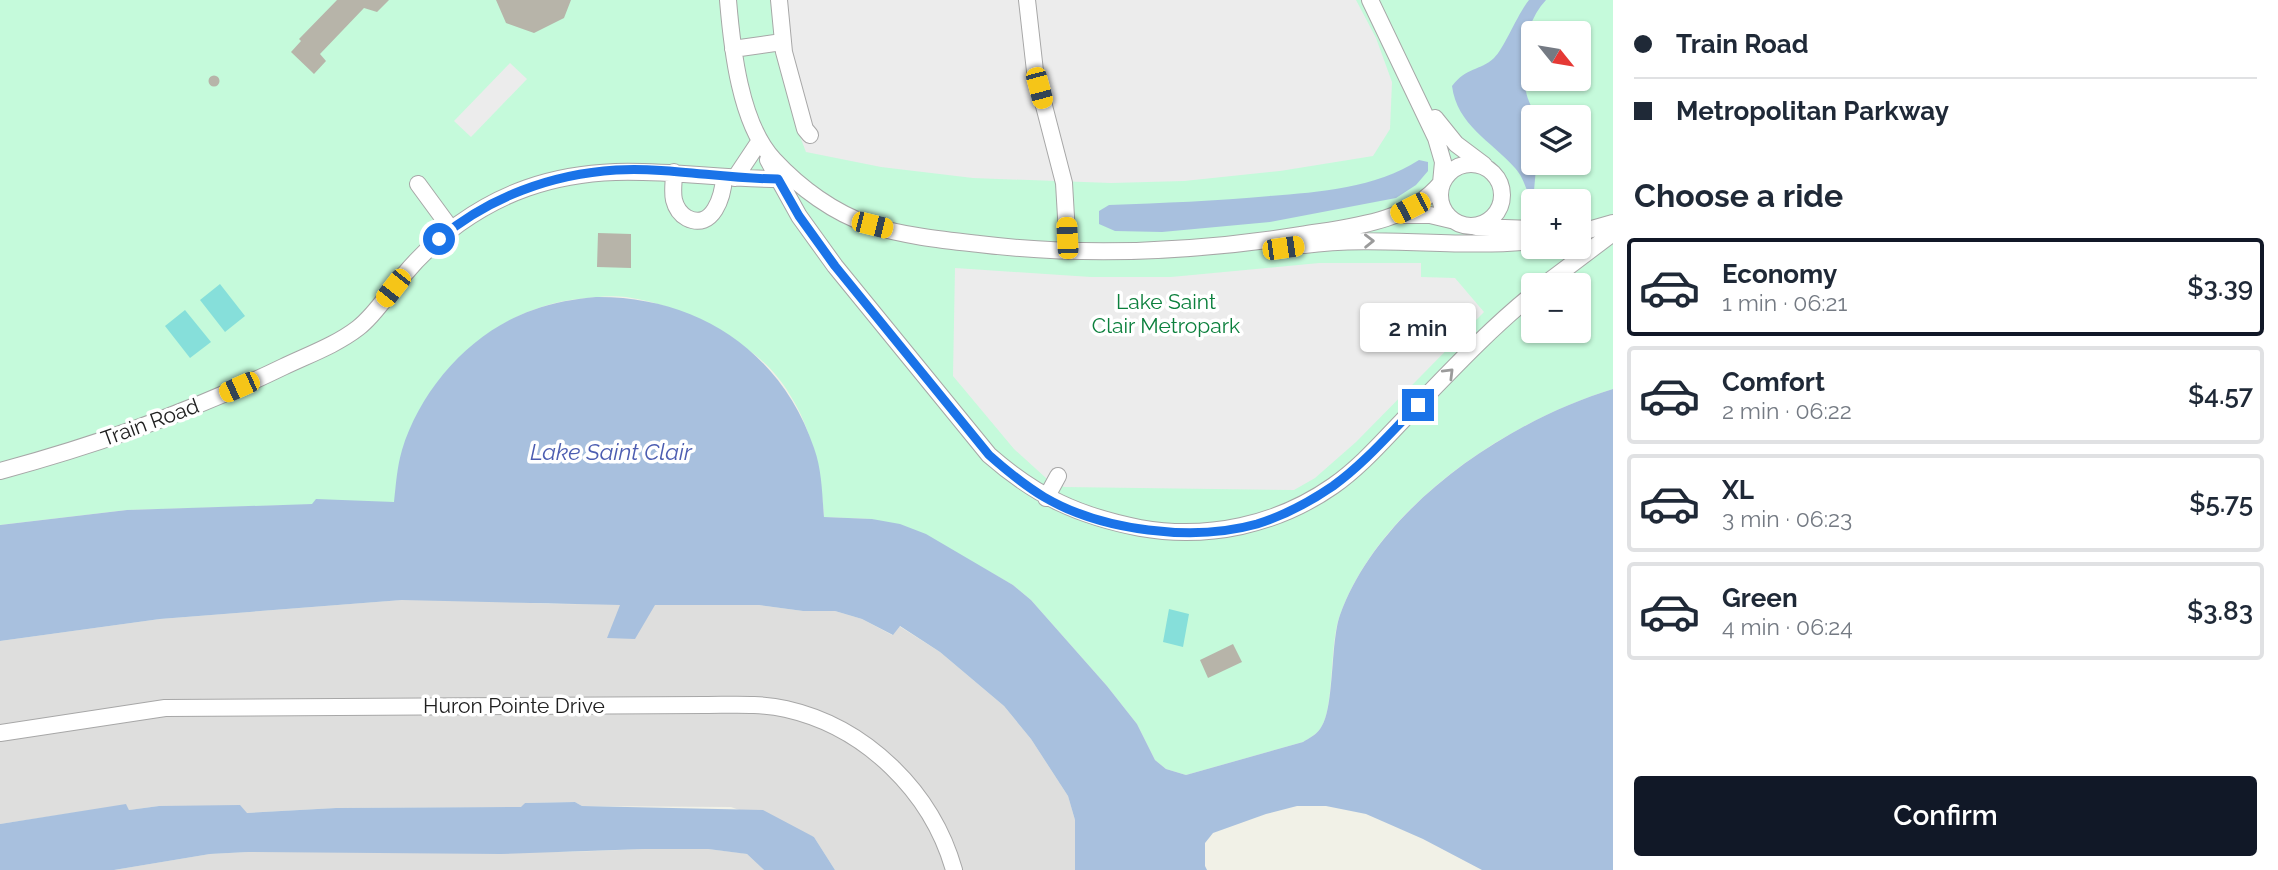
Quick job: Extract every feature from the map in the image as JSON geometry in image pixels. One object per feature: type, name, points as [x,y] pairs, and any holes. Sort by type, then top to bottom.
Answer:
[{"type":"street","points":[[728,0],[733,49],[757,137],[799,216],[835,266],[989,455],[1014,477],[1046,498],[1076,512],[1160,531],[1212,531],[1257,524],[1283,514],[1334,485],[1362,462],[1493,328],[1521,304]]},
{"type":"street","points":[[779,0],[782,42],[805,128],[810,135]]},
{"type":"street","points":[[1027,0],[1035,71],[1064,183],[1068,251]]},
{"type":"street","points":[[1370,0],[1441,152],[1440,203],[1451,220]]},
{"type":"street","points":[[733,49],[782,42]]},
{"type":"street","points":[[1412,88],[1447,134],[1494,174],[1500,183],[1501,204],[1489,220],[1470,226]]},
{"type":"street","points":[[674,172],[673,191],[676,205],[682,215],[697,221],[709,217],[717,207],[729,178],[757,137]]},
{"type":"street","points":[[757,137],[773,159],[796,180],[847,216],[885,229],[961,242],[1068,251],[1167,251],[1228,246],[1337,229],[1396,215],[1422,202],[1447,174],[1465,163],[1486,167]]},
{"type":"street","name":"Train Road","points":[[0,471],[189,410],[332,344],[358,328],[417,260],[451,229],[489,205],[526,188],[571,175],[618,170],[796,180]]},
{"type":"street","points":[[418,184],[451,229]]},
{"type":"street","points":[[1396,215],[1430,215],[1470,226],[1521,229]]},
{"type":"street","points":[[1591,221],[1613,216]]},
{"type":"street","points":[[1591,229],[1613,223]]},
{"type":"street","points":[[1560,273],[1613,233]]},
{"type":"street","points":[[1228,246],[1260,251],[1331,242],[1491,245],[1521,242]]},
{"type":"street","points":[[1046,498],[1058,476]]},
{"type":"street","name":"Huron Pointe Drive","points":[[0,733],[165,708],[705,705],[785,708],[835,726],[882,758],[911,787],[927,809],[940,831],[954,870]]},
{"type":"shaded area","points":[[773,0],[1356,0],[1376,38],[1392,82],[1390,129],[1373,156],[1280,171],[1184,181],[1111,183],[973,178],[881,167],[806,152],[793,118],[783,75]]},
{"type":"shaded area","points":[[510,63],[527,79],[471,137],[454,121]]},
{"type":"shaded area","points":[[1319,263],[1421,263],[1421,277],[1455,278],[1484,312],[1356,442],[1315,478],[1294,490],[1064,487],[1046,478],[1014,449],[953,376],[955,268],[1091,277],[1171,277]]},
{"type":"shaded area","points":[[220,284],[245,316],[225,332],[200,300]]},
{"type":"shaded area","points":[[185,310],[211,342],[190,358],[165,326]]},
{"type":"shaded area","points":[[402,600],[759,605],[803,611],[835,611],[862,619],[892,635],[899,626],[940,652],[1004,706],[1031,739],[1068,796],[1075,820],[1075,870],[835,870],[814,837],[731,807],[582,806],[575,802],[525,803],[522,807],[336,808],[246,813],[242,808],[159,806],[129,810],[126,805],[0,824],[0,641],[160,619]]},
{"type":"shaded area","points":[[1169,609],[1189,614],[1183,647],[1163,642]]},
{"type":"shaded area","points":[[708,849],[747,854],[764,870],[114,870],[210,854],[248,852],[569,852]]},
{"type":"green space","name":"Lake Saint Clair Metropark","points":[[0,0],[1613,0],[1613,389],[1572,403],[1531,422],[1490,446],[1451,473],[1416,504],[1384,538],[1359,575],[1340,615],[1334,642],[1325,720],[1314,735],[1303,742],[1186,775],[1166,769],[1155,760],[1137,724],[1107,686],[1031,600],[1013,585],[985,569],[872,519],[824,517],[818,469],[805,423],[783,384],[751,351],[686,314],[626,297],[584,298],[541,307],[507,322],[477,342],[450,368],[428,397],[411,430],[400,465],[395,502],[127,510],[0,525]]},
{"type":"water","points":[[1529,0],[1546,0],[1533,21],[1521,21],[1521,91],[1526,91],[1531,105],[1521,105],[1521,175],[1535,175],[1534,189],[1526,189],[1515,168],[1468,122],[1455,100],[1452,86],[1462,75],[1494,58]]},
{"type":"water","points":[[1419,160],[1428,162],[1428,171],[1416,185],[1396,198],[1270,222],[1162,232],[1115,231],[1099,224],[1099,211],[1109,205],[1230,199],[1328,190],[1366,183]]},
{"type":"water","name":"Lake Saint Clair","points":[[596,297],[633,299],[668,307],[701,319],[731,336],[757,357],[780,383],[799,414],[814,448],[820,473],[824,517],[872,519],[900,524],[926,534],[1013,585],[1031,600],[1107,686],[1137,724],[1155,760],[1166,769],[1186,775],[1303,742],[1316,733],[1325,720],[1328,708],[1340,615],[1359,576],[1384,539],[1416,504],[1490,446],[1572,403],[1613,389],[1613,870],[1482,870],[1423,839],[1366,814],[1326,806],[1297,806],[1213,833],[1205,843],[1207,870],[1075,870],[1075,820],[1068,796],[1031,739],[1004,706],[940,652],[900,626],[893,635],[862,619],[835,611],[803,611],[759,605],[655,605],[635,639],[607,638],[620,605],[402,600],[160,619],[0,641],[0,525],[127,510],[312,504],[316,499],[394,502],[400,456],[411,427],[422,405],[452,365],[489,332],[511,320],[549,305]]},
{"type":"water","points":[[575,802],[582,806],[763,810],[814,837],[835,870],[764,870],[747,854],[708,849],[644,849],[501,854],[248,852],[210,854],[114,870],[0,870],[0,824],[126,804],[129,810],[159,806],[240,805],[247,813],[336,808],[521,807],[525,803]]},
{"type":"building","points":[[337,0],[389,0],[377,12],[364,8],[320,54],[326,61],[314,74],[291,52],[301,41],[299,39]]},
{"type":"building","points":[[496,0],[571,0],[564,18],[534,33],[506,23]]},
{"type":"building","points":[[214,76],[218,77],[218,85],[214,86],[210,85],[209,81],[210,77]]},
{"type":"building","points":[[598,233],[631,234],[631,268],[597,267]]},
{"type":"building","points":[[1233,644],[1242,662],[1208,678],[1200,660]]},
{"type":"route","points":[[439,239],[489,205],[526,188],[571,175],[618,170],[778,179],[799,216],[835,266],[989,455],[1014,477],[1046,498],[1076,512],[1160,531],[1200,532],[1257,524],[1283,514],[1334,485],[1362,462],[1418,405]]}]
